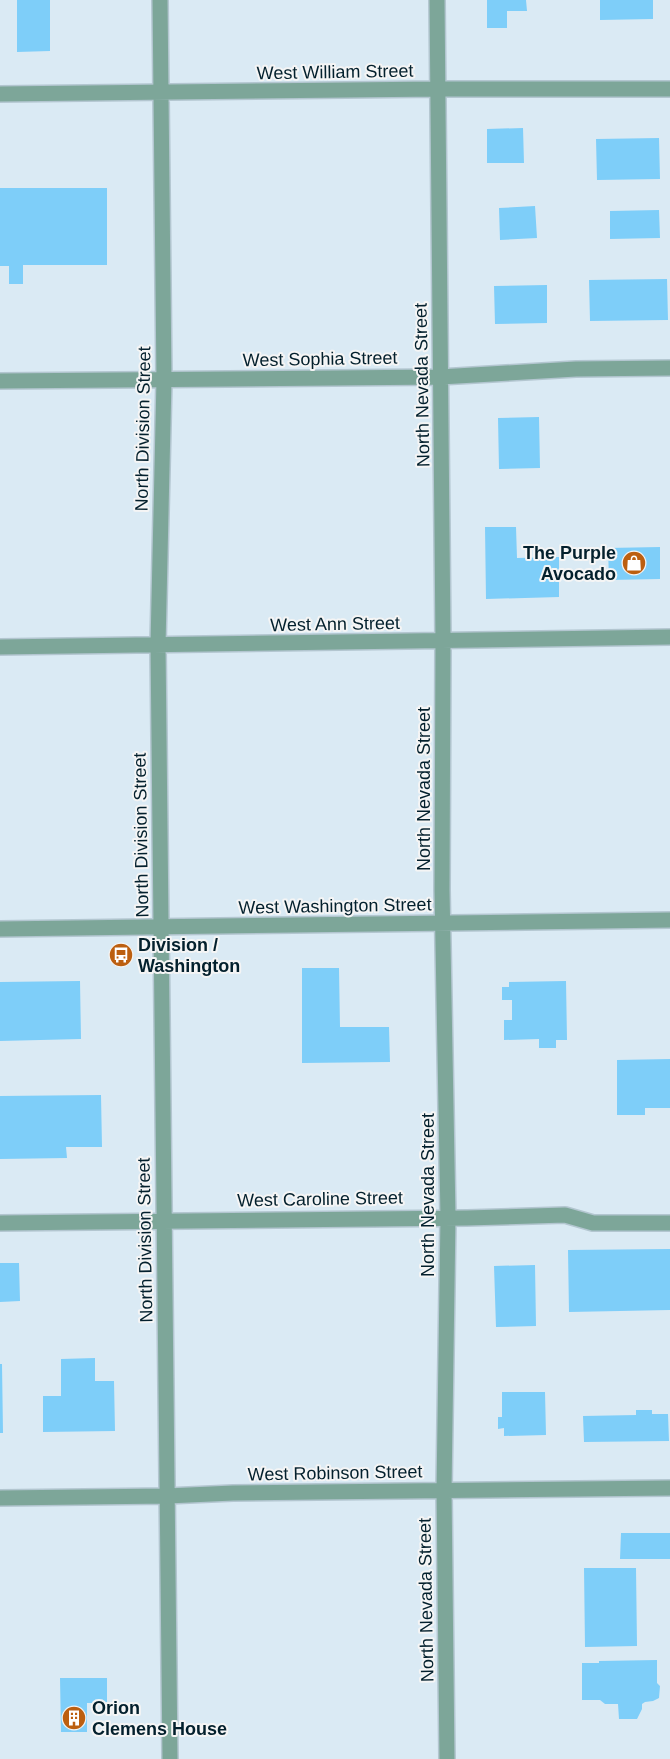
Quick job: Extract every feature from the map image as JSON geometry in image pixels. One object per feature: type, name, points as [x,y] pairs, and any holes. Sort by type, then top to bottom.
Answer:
[{"type":"street","name":"North Division Street","points":[[160,0],[164,380],[158,646],[170,1759]]},
{"type":"street","name":"North Nevada Street","points":[[437,0],[443,641],[443,922],[448,1217],[444,1490],[447,1759]]},
{"type":"street","name":"West William Street","points":[[0,94],[438,89],[670,89]]},
{"type":"street","name":"West Sophia Street","points":[[0,381],[440,377],[576,369],[670,368]]},
{"type":"street","name":"West Ann Street","points":[[0,647],[670,637]]},
{"type":"street","name":"West Washington Street","points":[[0,929],[670,920]]},
{"type":"street","name":"West Caroline Street","points":[[0,1223],[565,1215],[593,1223],[670,1223]]},
{"type":"street","name":"West Robinson Street","points":[[0,1498],[167,1496],[233,1492],[670,1488]]},
{"type":"building","points":[[17,0],[50,0],[50,51],[17,52]]},
{"type":"building","points":[[487,0],[526,0],[527,11],[507,11],[507,28],[487,28]]},
{"type":"building","points":[[600,0],[653,0],[653,19],[600,20]]},
{"type":"building","points":[[523,128],[524,163],[487,163],[487,129]]},
{"type":"building","points":[[659,138],[660,179],[597,180],[596,139]]},
{"type":"building","points":[[0,188],[107,188],[107,265],[23,265],[23,284],[9,284],[9,266],[0,266]]},
{"type":"building","points":[[535,206],[537,238],[500,240],[499,208]]},
{"type":"building","points":[[659,210],[660,238],[610,239],[610,211]]},
{"type":"building","points":[[667,279],[668,320],[590,321],[589,280]]},
{"type":"building","points":[[547,285],[547,323],[495,324],[494,286]]},
{"type":"building","points":[[539,417],[540,468],[499,469],[498,418]]},
{"type":"building","points":[[485,527],[516,527],[517,558],[559,557],[559,597],[486,599]]},
{"type":"building","name":"The Purple Avocado","points":[[660,547],[660,579],[609,580],[608,548]]},
{"type":"building","points":[[302,968],[339,968],[340,1027],[389,1027],[390,1062],[302,1063]]},
{"type":"building","points":[[80,981],[81,1039],[0,1041],[0,982]]},
{"type":"building","points":[[566,981],[567,1040],[556,1040],[556,1048],[539,1048],[539,1039],[504,1040],[504,1020],[512,1020],[512,1000],[502,1000],[502,987],[509,987],[509,982]]},
{"type":"building","points":[[670,1059],[670,1108],[645,1108],[645,1115],[617,1115],[617,1060]]},
{"type":"building","points":[[101,1095],[102,1147],[66,1147],[67,1158],[0,1159],[0,1096]]},
{"type":"building","points":[[670,1249],[670,1310],[569,1312],[568,1250]]},
{"type":"building","points":[[0,1263],[19,1263],[20,1301],[0,1302]]},
{"type":"building","points":[[535,1265],[536,1326],[496,1327],[494,1266]]},
{"type":"building","points":[[95,1358],[95,1381],[114,1381],[115,1431],[43,1432],[43,1396],[61,1396],[61,1359]]},
{"type":"building","points":[[0,1364],[2,1364],[3,1433],[0,1433]]},
{"type":"building","points":[[502,1392],[545,1392],[546,1435],[504,1436],[504,1428],[498,1429],[498,1417],[502,1417]]},
{"type":"building","points":[[636,1410],[652,1410],[652,1414],[668,1414],[669,1441],[584,1442],[583,1416],[636,1415]]},
{"type":"building","points":[[621,1533],[670,1533],[670,1559],[620,1559]]},
{"type":"building","points":[[584,1568],[636,1568],[637,1646],[585,1647]]},
{"type":"building","points":[[657,1660],[657,1683],[660,1686],[659,1698],[642,1704],[642,1709],[637,1719],[619,1719],[618,1704],[605,1704],[600,1700],[582,1700],[582,1663]]},
{"type":"building","name":"Orion Clemens House","points":[[60,1678],[107,1678],[107,1703],[87,1703],[87,1732],[61,1732]]},
{"type":"place","name":"The Purple Avocado","points":[[634,563]]},
{"type":"place","name":"Division / Washington","points":[[121,955]]},
{"type":"place","name":"Orion Clemens House","points":[[74,1718]]}]
